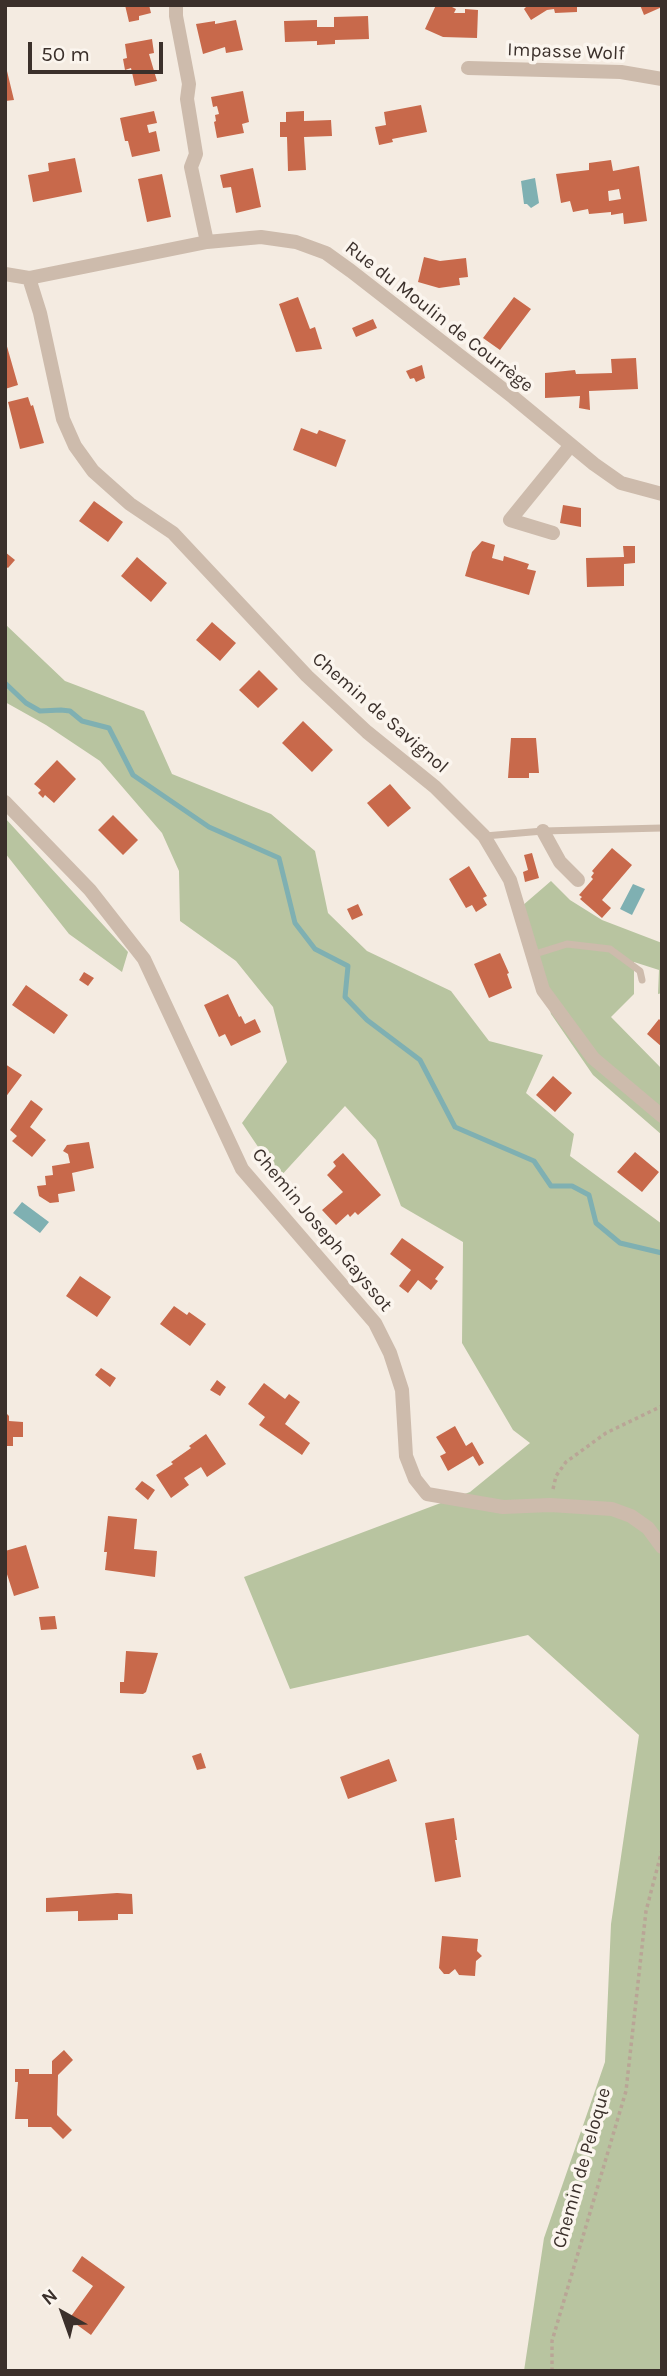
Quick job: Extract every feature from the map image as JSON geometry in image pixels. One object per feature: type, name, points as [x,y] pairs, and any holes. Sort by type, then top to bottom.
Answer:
[{"type":"street","points":[[176,5],[189,84],[187,99],[196,154],[191,167],[206,242]]},
{"type":"street","name":"Impasse Wolf","points":[[468,68],[621,72],[662,79]]},
{"type":"street","name":"Rue du Moulin de Courrège","points":[[5,274],[29,278],[206,242],[261,236],[296,242],[326,253],[621,483],[662,494]]},
{"type":"street","name":"Chemin de Savignol","points":[[29,278],[40,313],[63,419],[75,446],[93,471],[130,504],[173,533],[307,676],[368,732],[435,787],[484,836],[510,880],[543,990],[593,1058],[662,1115]]},
{"type":"street","points":[[553,533],[510,520],[571,446]]},
{"type":"street","name":"Chemin Joseph Gayssot","points":[[5,802],[90,890],[144,959],[242,1169],[375,1323],[390,1353],[402,1390],[406,1455],[415,1479],[427,1494],[503,1507],[550,1505]]},
{"type":"street","points":[[542,831],[560,862],[578,880]]},
{"type":"street","points":[[550,1505],[612,1510],[631,1516],[648,1528],[662,1547]]},
{"type":"lane","points":[[484,836],[542,831],[662,828]]},
{"type":"lane","points":[[533,955],[568,944],[610,948],[640,971],[642,980]]},
{"type":"path","points":[[550,1505],[556,1476],[566,1462],[606,1433],[662,1406]]},
{"type":"path","name":"Chemin de Peloque","points":[[552,2371],[552,2341],[626,2091],[646,1911],[662,1850]]},
{"type":"green space","points":[[5,624],[65,681],[144,711],[172,774],[271,814],[315,851],[328,913],[367,951],[451,991],[489,1041],[543,1055],[526,1093],[574,1134],[570,1156],[662,1224],[662,2371],[524,2371],[544,2238],[605,2062],[611,1924],[639,1735],[528,1635],[290,1689],[244,1577],[470,1492],[530,1443],[513,1430],[462,1343],[463,1242],[401,1206],[376,1140],[345,1106],[279,1178],[242,1123],[287,1062],[273,1007],[236,961],[180,921],[179,871],[162,833],[100,761],[5,702]]},
{"type":"green space","points":[[5,818],[128,952],[122,972],[69,934],[5,853]]},
{"type":"green space","points":[[551,881],[570,900],[602,920],[662,943],[662,993],[658,994],[659,970],[634,962],[634,994],[611,1017],[662,1069],[662,1135],[593,1075],[551,1014],[522,906]]},
{"type":"water","points":[[535,178],[539,203],[531,208],[524,204],[521,181]]},
{"type":"water","points":[[633,884],[645,889],[632,915],[620,909]]},
{"type":"water","points":[[22,1202],[49,1222],[40,1233],[13,1213]]},
{"type":"building","points":[[125,5],[149,5],[151,13],[129,22]]},
{"type":"building","points":[[436,5],[448,5],[456,9],[454,13],[465,13],[465,9],[478,10],[477,38],[443,37],[425,29]]},
{"type":"building","points":[[528,5],[577,5],[577,12],[555,13],[554,9],[547,10],[531,20],[524,9]]},
{"type":"building","points":[[640,5],[662,5],[662,7],[644,15]]},
{"type":"building","points":[[368,16],[369,39],[335,40],[335,44],[317,45],[317,41],[285,42],[284,21],[317,20],[317,27],[334,27],[334,17]]},
{"type":"building","points":[[236,20],[243,50],[226,53],[225,47],[203,54],[196,24]]},
{"type":"building","points":[[152,39],[154,53],[149,54],[157,81],[135,86],[131,68],[125,70],[125,44]]},
{"type":"building","points":[[7,71],[14,100],[5,101]]},
{"type":"building","points":[[243,91],[249,122],[242,124],[244,133],[217,138],[214,122],[215,115],[219,114],[217,106],[213,107],[211,97]]},
{"type":"building","points":[[421,105],[427,132],[392,139],[393,142],[379,145],[375,127],[386,125],[384,112]]},
{"type":"building","points":[[154,111],[157,123],[147,125],[149,133],[156,131],[160,151],[132,157],[120,118]]},
{"type":"building","points":[[304,111],[304,121],[331,120],[332,136],[304,137],[306,170],[288,171],[287,137],[280,137],[280,122],[286,122],[286,112]]},
{"type":"building","points":[[75,158],[82,192],[33,202],[28,175],[49,171],[48,163]]},
{"type":"building","points":[[611,160],[613,171],[639,166],[647,221],[624,224],[623,213],[589,214],[588,209],[573,212],[570,201],[561,203],[556,174],[589,170],[589,163]],"holes":[[[619,189],[621,199],[609,201],[608,191]]]},
{"type":"building","points":[[253,168],[261,207],[236,213],[231,187],[223,188],[220,175]]},
{"type":"building","points":[[162,174],[171,217],[147,222],[138,179]]},
{"type":"building","points":[[424,257],[440,261],[466,258],[468,277],[459,278],[460,285],[439,288],[418,282]]},
{"type":"building","points":[[298,297],[310,329],[315,327],[322,349],[296,352],[279,304]]},
{"type":"building","points":[[514,297],[531,309],[500,350],[483,338]]},
{"type":"building","points":[[373,319],[377,328],[356,337],[352,328]]},
{"type":"building","points":[[5,344],[18,385],[5,389]]},
{"type":"building","points":[[636,358],[638,389],[589,391],[590,410],[579,408],[580,396],[545,398],[545,373],[575,370],[576,374],[612,373],[611,359]]},
{"type":"building","points":[[422,365],[425,378],[416,382],[414,378],[410,379],[406,371]]},
{"type":"building","points":[[28,397],[44,443],[20,449],[8,402]]},
{"type":"building","points":[[301,428],[317,434],[319,430],[346,440],[336,467],[293,450]]},
{"type":"building","points":[[94,501],[123,522],[108,542],[79,521]]},
{"type":"building","points":[[563,505],[581,508],[581,527],[560,523]]},
{"type":"building","points":[[482,541],[495,545],[492,558],[503,561],[504,556],[529,564],[527,569],[536,571],[529,595],[465,576],[472,552]]},
{"type":"building","points":[[623,546],[635,546],[635,563],[624,564],[624,586],[587,587],[586,558],[624,557]]},
{"type":"building","points":[[5,552],[15,560],[8,568],[5,566]]},
{"type":"building","points":[[137,557],[167,583],[151,602],[121,576]]},
{"type":"building","points":[[212,622],[236,643],[220,661],[196,640]]},
{"type":"building","points":[[259,670],[278,689],[258,708],[239,690]]},
{"type":"building","points":[[303,721],[333,750],[312,772],[282,743]]},
{"type":"building","points":[[511,738],[536,738],[539,773],[529,773],[529,778],[508,778]]},
{"type":"building","points":[[57,760],[76,779],[54,803],[45,795],[43,798],[38,793],[41,790],[34,784]]},
{"type":"building","points":[[390,784],[411,808],[388,827],[367,803]]},
{"type":"building","points":[[113,815],[138,840],[123,855],[98,830]]},
{"type":"building","points":[[612,848],[632,865],[602,900],[611,908],[602,918],[580,899],[582,897],[579,895],[593,879],[592,871]]},
{"type":"building","points":[[532,853],[539,878],[525,882],[523,872],[528,870],[524,855]]},
{"type":"building","points":[[469,866],[487,896],[483,898],[487,905],[476,912],[472,905],[466,908],[449,879]]},
{"type":"building","points":[[358,904],[363,915],[352,920],[347,909]]},
{"type":"building","points":[[500,953],[512,988],[489,998],[474,964]]},
{"type":"building","points":[[84,972],[94,978],[88,986],[79,980]]},
{"type":"building","points":[[26,985],[68,1015],[54,1034],[12,1005]]},
{"type":"building","points":[[228,994],[245,1024],[255,1019],[261,1032],[231,1046],[225,1034],[219,1037],[204,1005]]},
{"type":"building","points":[[659,1019],[662,1022],[662,1047],[647,1034]]},
{"type":"building","points":[[5,1064],[22,1075],[5,1098]]},
{"type":"building","points":[[553,1076],[572,1093],[555,1112],[536,1095]]},
{"type":"building","points":[[31,1100],[43,1109],[30,1127],[46,1140],[32,1157],[12,1141],[17,1136],[10,1130]]},
{"type":"building","points":[[89,1142],[94,1168],[72,1173],[75,1191],[58,1194],[59,1202],[50,1203],[39,1196],[37,1186],[46,1185],[45,1176],[53,1175],[52,1166],[70,1163],[68,1154],[63,1151],[67,1145]]},
{"type":"building","points":[[635,1152],[659,1172],[642,1192],[617,1172]]},
{"type":"building","points":[[343,1153],[381,1195],[358,1215],[355,1212],[350,1217],[348,1214],[336,1225],[322,1210],[343,1192],[327,1175],[336,1166],[333,1162]]},
{"type":"building","points":[[402,1238],[444,1267],[431,1290],[418,1280],[408,1293],[399,1286],[411,1270],[390,1254]]},
{"type":"building","points":[[80,1276],[111,1297],[97,1317],[66,1296]]},
{"type":"building","points":[[174,1306],[187,1315],[189,1312],[206,1324],[190,1346],[160,1324]]},
{"type":"building","points":[[101,1368],[116,1378],[110,1387],[95,1375]]},
{"type":"building","points":[[217,1380],[226,1387],[220,1396],[210,1390]]},
{"type":"building","points":[[264,1383],[285,1399],[289,1394],[300,1402],[285,1424],[310,1443],[302,1455],[259,1425],[265,1417],[248,1404]]},
{"type":"building","points":[[5,1412],[9,1421],[23,1422],[23,1437],[13,1437],[13,1446],[5,1446]]},
{"type":"building","points":[[455,1426],[466,1446],[472,1442],[484,1463],[479,1466],[473,1456],[448,1471],[440,1456],[446,1453],[436,1437]]},
{"type":"building","points":[[206,1434],[226,1464],[207,1477],[201,1467],[184,1478],[189,1485],[171,1498],[156,1475],[173,1464],[171,1462]]},
{"type":"building","points":[[142,1481],[155,1490],[148,1500],[135,1489]]},
{"type":"building","points":[[108,1516],[137,1519],[134,1549],[157,1551],[155,1577],[105,1570]]},
{"type":"building","points":[[26,1545],[39,1588],[14,1596],[5,1568],[5,1551]]},
{"type":"building","points":[[55,1616],[57,1629],[41,1630],[39,1617]]},
{"type":"building","points":[[126,1651],[158,1653],[146,1692],[143,1694],[120,1693],[120,1682],[124,1682]]},
{"type":"building","points":[[201,1753],[206,1768],[197,1770],[192,1756]]},
{"type":"building","points":[[389,1759],[397,1781],[348,1799],[340,1777]]},
{"type":"building","points":[[454,1818],[461,1877],[435,1882],[425,1823]]},
{"type":"building","points":[[132,1894],[133,1914],[118,1914],[118,1920],[78,1921],[78,1911],[46,1912],[46,1898]]},
{"type":"building","points":[[442,1936],[478,1939],[477,1951],[482,1956],[476,1961],[475,1976],[459,1975],[455,1969],[444,1974],[439,1968]]},
{"type":"building","points":[[64,2050],[73,2060],[58,2075],[57,2115],[72,2130],[63,2139],[51,2127],[28,2127],[28,2119],[15,2119],[18,2082],[15,2082],[15,2069],[29,2069],[29,2074],[52,2074],[52,2061]]},
{"type":"building","points":[[82,2256],[125,2287],[91,2335],[69,2319],[93,2286],[72,2271]]},
{"type":"waterway","points":[[5,683],[26,703],[40,711],[70,711],[82,721],[109,728],[133,775],[209,827],[279,858],[295,923],[315,949],[348,966],[345,997],[367,1020],[420,1060],[455,1127],[534,1161],[551,1186],[572,1186],[589,1195],[596,1223],[620,1243],[662,1253]]}]
